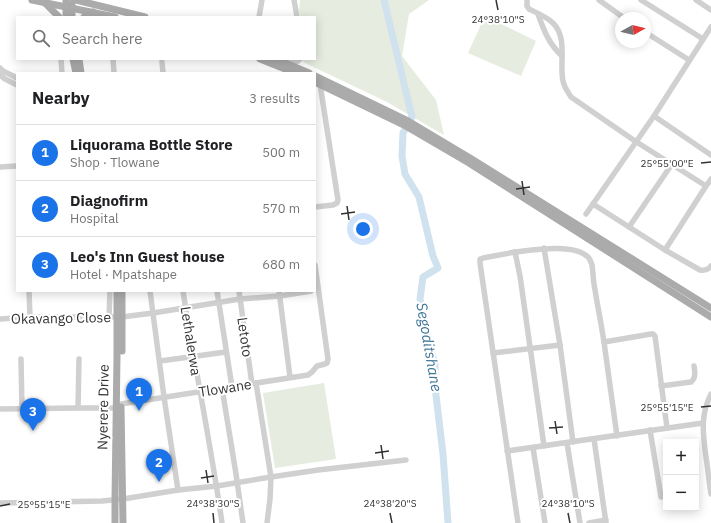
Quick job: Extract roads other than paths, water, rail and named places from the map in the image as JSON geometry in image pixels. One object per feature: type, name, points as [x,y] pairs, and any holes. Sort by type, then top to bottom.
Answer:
[{"type":"main road","points":[[32,0],[68,5],[111,16]]},
{"type":"main road","points":[[66,16],[68,5],[72,0]]},
{"type":"main road","points":[[76,0],[141,16]]},
{"type":"main road","points":[[86,0],[93,4]]},
{"type":"main road","points":[[45,3],[58,16]]},
{"type":"main road","points":[[68,5],[72,16]]},
{"type":"main road","points":[[86,16],[93,12]]},
{"type":"main road","points":[[73,60],[76,72]]},
{"type":"main road","points":[[79,60],[81,72]]},
{"type":"main road","points":[[262,60],[292,72]]},
{"type":"main road","points":[[279,60],[307,72]]},
{"type":"main road","points":[[316,77],[470,158],[711,308]]},
{"type":"main road","points":[[318,83],[406,123]]},
{"type":"main road","points":[[435,140],[468,163],[711,317]]},
{"type":"main road","name":"Nyerere Drive","points":[[116,292],[119,317],[119,406],[123,523]]},
{"type":"main road","name":"Nyerere Drive","points":[[119,317],[122,292]]},
{"type":"main road","name":"Nyerere Drive","points":[[115,523],[114,499],[119,406]]},
{"type":"street","points":[[259,16],[262,0]]},
{"type":"street","points":[[294,0],[297,16]]},
{"type":"street","points":[[527,0],[527,6],[529,9],[547,18],[557,28],[562,45],[563,81],[566,90],[571,97],[706,186]]},
{"type":"street","points":[[599,0],[616,12]]},
{"type":"street","points":[[641,0],[703,39]]},
{"type":"street","points":[[696,0],[711,10]]},
{"type":"street","points":[[538,14],[550,43],[562,56]]},
{"type":"street","points":[[586,214],[654,116],[711,27]]},
{"type":"street","points":[[651,36],[689,60]]},
{"type":"street","points":[[61,60],[62,72]]},
{"type":"street","points":[[112,60],[114,72]]},
{"type":"street","points":[[287,63],[299,60]]},
{"type":"street","points":[[162,62],[163,72]]},
{"type":"street","points":[[0,68],[16,78]]},
{"type":"street","points":[[0,75],[16,84]]},
{"type":"street","points":[[316,207],[333,206],[338,200],[318,83]]},
{"type":"street","points":[[654,116],[711,155]]},
{"type":"street","points":[[629,227],[672,164]]},
{"type":"street","points":[[0,167],[16,166]]},
{"type":"street","points":[[665,250],[711,179]]},
{"type":"street","points":[[593,204],[665,250],[700,270],[707,270],[711,266]]},
{"type":"street","points":[[544,248],[560,345],[580,523]]},
{"type":"street","points":[[518,523],[480,259],[544,248],[575,251],[588,257],[592,265],[618,436]]},
{"type":"street","points":[[515,252],[544,446]]},
{"type":"street","points":[[316,278],[317,290]]},
{"type":"street","name":"Tlowane","points":[[0,409],[119,406],[164,397],[310,374],[317,366],[327,363],[328,359],[317,290]]},
{"type":"street","points":[[29,292],[30,317]]},
{"type":"street","points":[[109,317],[110,292]]},
{"type":"street","points":[[150,292],[178,490]]},
{"type":"street","name":"Lethalerwa","points":[[183,292],[222,523]]},
{"type":"street","points":[[217,292],[232,387]]},
{"type":"street","name":"Letoto","points":[[239,292],[271,477],[267,523]]},
{"type":"street","name":"Okavango Close","points":[[0,318],[119,317],[296,292]]},
{"type":"street","points":[[280,293],[290,377]]},
{"type":"street","points":[[604,342],[651,334],[655,336],[666,428]]},
{"type":"street","points":[[493,353],[560,345]]},
{"type":"street","points":[[160,361],[226,352]]},
{"type":"street","points":[[21,359],[22,409]]},
{"type":"street","points":[[78,408],[79,359]]},
{"type":"street","points":[[661,386],[691,382],[694,380],[695,375],[694,366]]},
{"type":"street","points":[[222,388],[242,523]]},
{"type":"street","points":[[711,394],[708,400],[709,403],[703,423],[711,493]]},
{"type":"street","points":[[507,451],[703,423]]},
{"type":"street","points":[[650,430],[661,497]]},
{"type":"street","points":[[589,523],[606,522],[594,439]]},
{"type":"street","points":[[533,448],[545,523]]},
{"type":"street","points":[[0,503],[102,501],[123,499],[318,470],[406,460]]},
{"type":"waterway","name":"Segoditshane","points":[[384,0],[412,117],[403,133],[402,156],[405,174],[419,197],[433,256],[438,268],[423,277],[420,299],[429,344],[435,364],[435,387],[443,454],[448,523]]},
{"type":"place","name":"Liquorama Bottle Store","points":[[139,411]]},
{"type":"place","name":"Leo's Inn Guest house","points":[[33,431]]},
{"type":"place","name":"Diagnofirm","points":[[159,482]]}]
